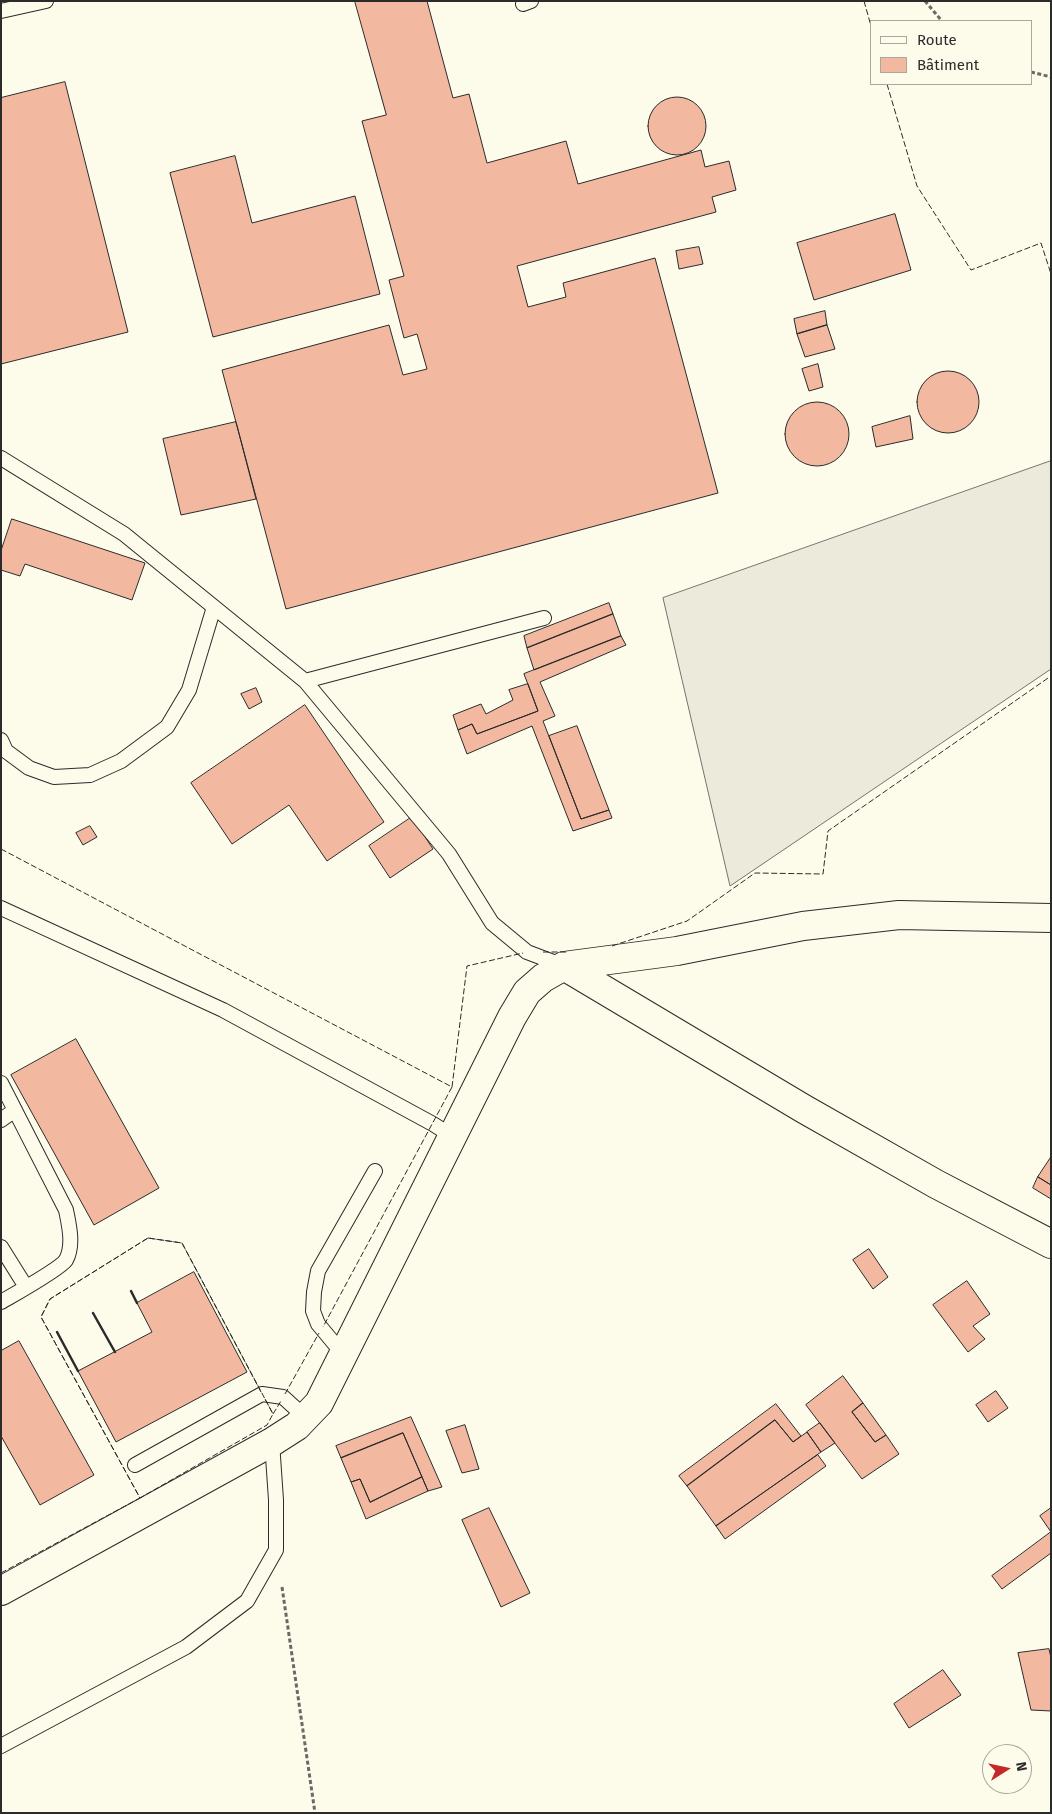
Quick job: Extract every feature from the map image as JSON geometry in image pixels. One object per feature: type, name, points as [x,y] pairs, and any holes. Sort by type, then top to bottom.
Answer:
[{"type":"street","points":[[1,1591],[272,1442],[297,1426],[318,1403],[512,1017],[528,992],[543,978],[564,966],[677,951],[803,926],[899,915],[1051,918]]},
{"type":"street","points":[[564,966],[820,1118],[936,1184],[1051,1244]]},
{"type":"lane","points":[[1,11],[46,1]]},
{"type":"lane","points":[[1,458],[124,534],[305,681],[449,854],[492,923],[527,952],[564,966]]},
{"type":"lane","points":[[1,740],[6,751],[29,768],[54,777],[90,775],[122,761],[168,726],[188,690],[214,607]]},
{"type":"lane","points":[[305,681],[544,618]]},
{"type":"lane","points":[[1,908],[223,1010],[452,1136]]},
{"type":"lane","points":[[1,1083],[66,1210],[70,1226],[70,1242],[66,1260],[49,1274],[1,1302]]},
{"type":"lane","points":[[1,1120],[15,1110]]},
{"type":"lane","points":[[343,1354],[318,1324],[313,1312],[314,1292],[318,1271],[375,1171]]},
{"type":"lane","points":[[1,1247],[26,1287]]},
{"type":"lane","points":[[135,1465],[262,1394],[284,1397],[305,1417]]},
{"type":"lane","points":[[1,1746],[186,1647],[247,1600],[276,1550],[276,1500],[272,1442]]},
{"type":"path","points":[[925,1],[941,20]]},
{"type":"path","points":[[1032,72],[1051,76]]},
{"type":"path","points":[[276,1550],[315,1813]]},
{"type":"shaded area","points":[[1051,461],[1051,669],[730,886],[663,598]]},
{"type":"building","points":[[355,1],[427,1],[453,98],[469,94],[487,163],[566,141],[578,184],[701,150],[705,167],[729,161],[736,190],[712,197],[716,212],[517,266],[528,307],[566,297],[563,283],[655,258],[718,493],[286,609],[222,370],[389,325],[403,375],[427,369],[417,334],[404,338],[389,280],[404,276],[362,121],[386,115]]},
{"type":"building","points":[[65,82],[128,332],[1,364],[1,98]]},
{"type":"building","points":[[677,97],[693,102],[701,110],[706,126],[701,142],[693,150],[677,155],[661,150],[653,142],[648,126],[653,110],[661,102]]},
{"type":"building","points":[[235,156],[252,223],[355,196],[380,294],[213,337],[170,173]]},
{"type":"building","points":[[895,214],[911,270],[814,300],[797,243]]},
{"type":"building","points":[[699,247],[703,264],[679,269],[676,251]]},
{"type":"building","points":[[825,311],[827,325],[797,334],[794,319]]},
{"type":"building","points":[[827,325],[835,349],[805,357],[797,334]]},
{"type":"building","points":[[818,364],[823,387],[809,391],[802,369]]},
{"type":"building","points":[[942,371],[954,371],[970,380],[977,390],[979,402],[977,414],[970,424],[954,433],[942,433],[931,428],[922,419],[917,408],[917,396],[922,385],[931,376]]},
{"type":"building","points":[[817,402],[835,408],[843,416],[849,434],[843,452],[835,460],[817,466],[799,460],[791,452],[785,434],[791,416],[799,408]]},
{"type":"building","points":[[910,416],[913,439],[876,447],[872,427]]},
{"type":"building","points":[[236,422],[256,499],[181,515],[163,439]]},
{"type":"building","points":[[12,519],[145,563],[132,600],[25,564],[20,576],[1,570],[1,551]]},
{"type":"building","points":[[609,603],[613,614],[527,648],[524,636]]},
{"type":"building","points":[[613,614],[621,636],[534,670],[527,648]]},
{"type":"building","points":[[621,636],[626,645],[540,682],[555,716],[543,721],[581,819],[609,810],[612,818],[573,831],[532,726],[467,754],[458,730],[472,724],[477,734],[538,711],[524,674]]},
{"type":"building","points":[[528,684],[538,711],[477,734],[472,724],[458,730],[453,715],[481,704],[486,714],[513,700],[509,690]]},
{"type":"building","points":[[256,688],[262,702],[249,709],[241,694]]},
{"type":"building","points":[[305,705],[384,822],[327,861],[289,805],[232,844],[191,783]]},
{"type":"building","points":[[577,726],[609,810],[581,819],[549,736]]},
{"type":"building","points":[[412,817],[433,849],[390,878],[369,846]]},
{"type":"building","points":[[90,826],[97,837],[83,845],[76,833]]},
{"type":"building","points":[[76,1039],[159,1188],[94,1225],[11,1075]]},
{"type":"building","points":[[1051,1157],[1051,1185],[1038,1177]]},
{"type":"building","points":[[1038,1177],[1051,1185],[1051,1199],[1033,1188]]},
{"type":"building","points":[[869,1249],[888,1277],[873,1289],[853,1260]]},
{"type":"building","points":[[194,1272],[247,1372],[116,1442],[78,1371],[152,1332],[137,1303]]},
{"type":"building","points":[[967,1281],[990,1314],[973,1326],[985,1339],[968,1352],[933,1305]]},
{"type":"building","points":[[19,1341],[94,1475],[40,1505],[1,1436],[1,1351]]},
{"type":"building","points":[[843,1376],[863,1403],[852,1412],[875,1442],[886,1435],[899,1454],[862,1479],[806,1405]]},
{"type":"building","points":[[996,1391],[1008,1408],[988,1422],[976,1405]]},
{"type":"building","points":[[863,1403],[886,1435],[875,1442],[852,1412]]},
{"type":"building","points":[[776,1404],[801,1436],[793,1442],[775,1420],[687,1486],[679,1476]]},
{"type":"building","points":[[411,1417],[442,1487],[428,1491],[403,1433],[341,1458],[336,1446]]},
{"type":"building","points":[[775,1420],[793,1442],[807,1432],[821,1452],[716,1526],[687,1486]]},
{"type":"building","points":[[820,1423],[835,1443],[821,1452],[807,1432]]},
{"type":"building","points":[[465,1425],[479,1469],[462,1473],[446,1431]]},
{"type":"building","points":[[403,1433],[422,1477],[370,1502],[360,1479],[351,1482],[341,1458]]},
{"type":"building","points":[[818,1455],[826,1466],[725,1539],[716,1526]]},
{"type":"building","points":[[422,1477],[428,1491],[366,1519],[351,1482],[360,1479],[370,1502]]},
{"type":"building","points":[[489,1508],[530,1593],[501,1607],[462,1520]]},
{"type":"building","points":[[1051,1508],[1051,1532],[1040,1516]]},
{"type":"building","points":[[1051,1532],[1051,1553],[1002,1589],[992,1576]]},
{"type":"building","points":[[1049,1649],[1051,1658],[1051,1711],[1031,1710],[1018,1653]]},
{"type":"building","points":[[943,1670],[961,1695],[909,1728],[894,1704]]},
{"type":"fence","points":[[864,1],[870,22]]},
{"type":"fence","points":[[887,85],[917,186],[971,270],[1041,243],[1051,274]]},
{"type":"fence","points":[[612,946],[687,921],[755,873],[823,874],[828,831],[1051,676]]},
{"type":"fence","points":[[1,849],[452,1087],[323,1327]]},
{"type":"fence","points":[[543,952],[566,952]]},
{"type":"fence","points":[[452,1087],[467,966],[523,953]]},
{"type":"fence","points":[[148,1238],[182,1243],[273,1414],[267,1425],[140,1498],[41,1317],[50,1299],[148,1238]]},
{"type":"fence","points":[[1,1573],[140,1498],[41,1317],[50,1299],[148,1238],[182,1243],[261,1392]]},
{"type":"fence","points":[[285,1394],[319,1333]]},
{"type":"fence","points":[[265,1399],[273,1414],[281,1401]]},
{"type":"wall","points":[[131,1291],[137,1303]]},
{"type":"wall","points":[[93,1313],[115,1352]]},
{"type":"wall","points":[[57,1332],[78,1371]]}]
